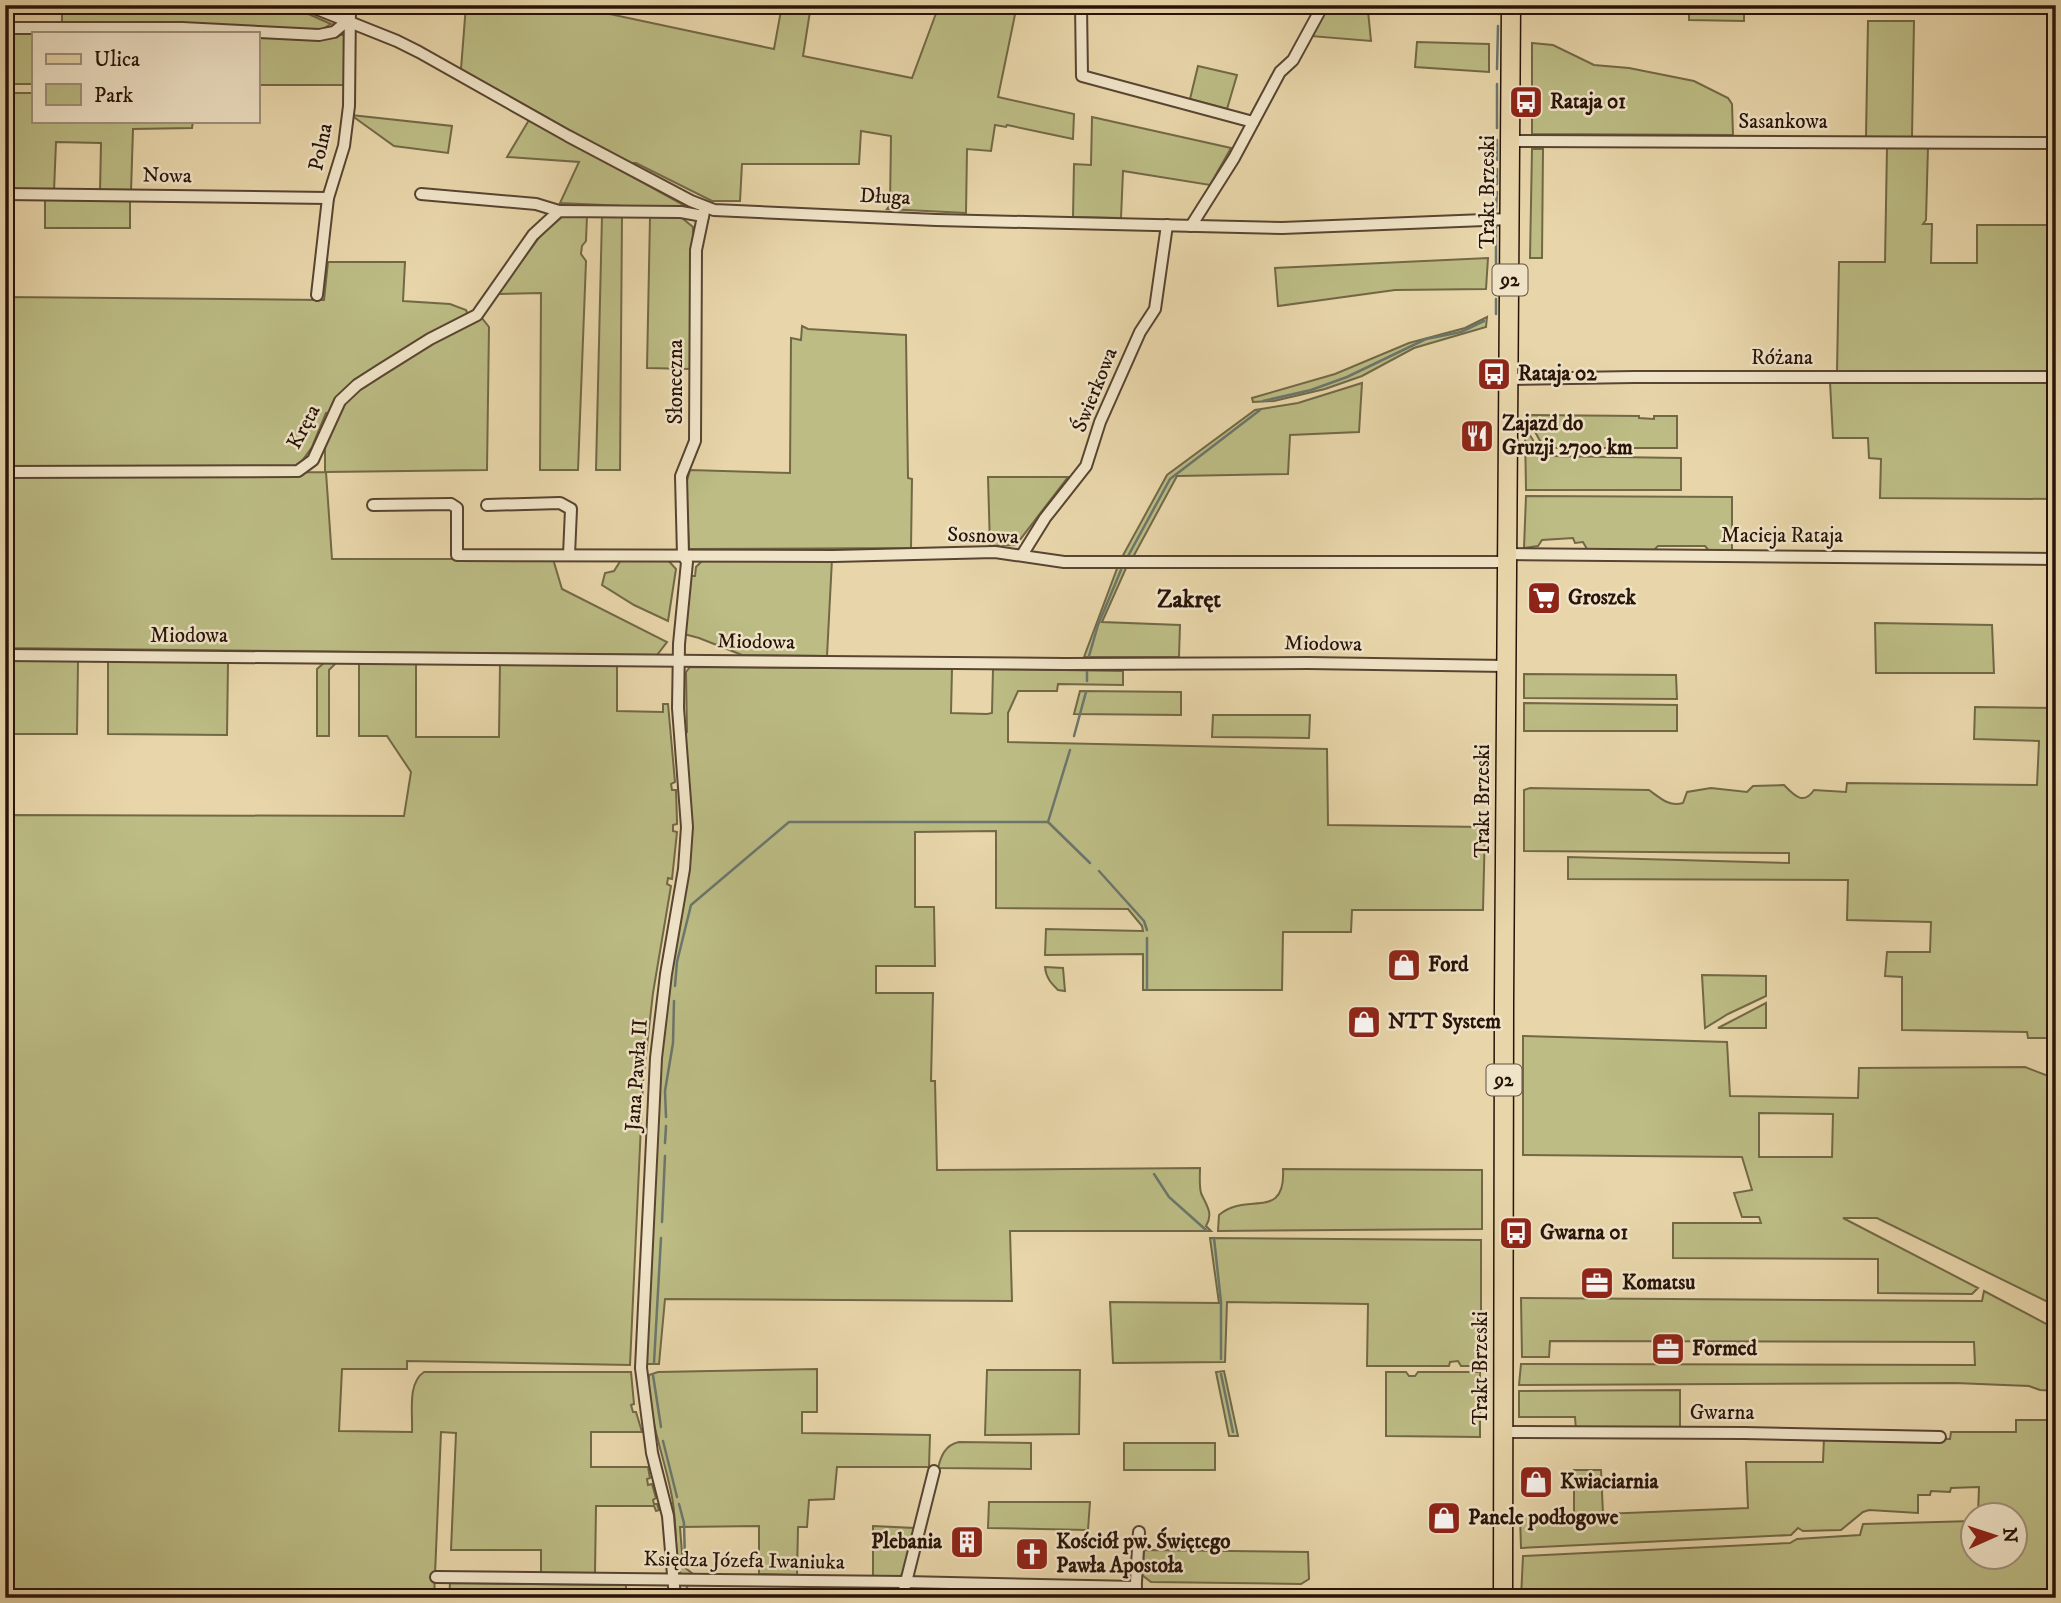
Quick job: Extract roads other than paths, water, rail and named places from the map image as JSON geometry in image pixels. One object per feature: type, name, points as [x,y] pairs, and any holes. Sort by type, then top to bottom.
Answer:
[{"type":"main road","name":"Trakt Brzeski","points":[[1503,1598],[1511,5]]},
{"type":"street","name":"Długa","points":[[307,5],[419,52],[704,212],[1191,226],[1345,227],[1510,219]]},
{"type":"street","name":"Polna","points":[[317,295],[328,198],[344,146],[349,106],[350,5]]},
{"type":"street","points":[[1081,5],[1082,76],[1253,122]]},
{"type":"street","points":[[1191,226],[1208,203],[1280,72],[1293,60],[1323,5]]},
{"type":"street","points":[[5,28],[182,28],[319,35],[334,32],[348,22]]},
{"type":"street","name":"Sasankowa","points":[[1511,141],[2056,143]]},
{"type":"street","name":"Nowa","points":[[5,194],[328,198]]},
{"type":"street","points":[[421,194],[536,204],[559,211],[704,212]]},
{"type":"street","name":"Kręta","points":[[5,472],[298,471],[313,460],[340,401],[382,369],[477,314],[533,235],[559,211]]},
{"type":"street","name":"Słoneczna","points":[[683,555],[681,475],[695,442],[696,250],[704,212]]},
{"type":"street","name":"Świerkowa","points":[[1022,555],[1045,518],[1086,466],[1105,411],[1140,332],[1155,309],[1167,225]]},
{"type":"street","name":"Różana","points":[[1509,379],[2056,377]]},
{"type":"street","points":[[487,505],[560,503],[571,509],[569,555]]},
{"type":"street","name":"Sosnowa","points":[[373,505],[451,504],[457,508],[457,555],[995,552],[1064,562],[1507,558]]},
{"type":"street","name":"Jana Pawła II","points":[[674,1598],[668,1516],[652,1453],[641,1368],[654,1084],[666,974],[684,869],[687,827],[678,708],[679,660],[687,572],[687,562],[683,555]]},
{"type":"street","name":"Macieja Rataja","points":[[1507,558],[2056,559]]},
{"type":"street","name":"Miodowa","points":[[5,655],[1506,666]]},
{"type":"street","name":"Gwarna","points":[[1504,1432],[1940,1437]]},
{"type":"street","points":[[901,1598],[934,1471]]},
{"type":"street","points":[[1136,1592],[1139,1532]]},
{"type":"street","name":"Księdza Józefa Iwaniuka","points":[[436,1577],[905,1582],[1136,1592]]},
{"type":"waterway","points":[[1498,5],[1498,14]]},
{"type":"waterway","points":[[1497,69],[1498,26]]},
{"type":"waterway","points":[[1497,84],[1497,128]]},
{"type":"waterway","points":[[1497,140],[1497,160]]},
{"type":"waterway","points":[[1497,169],[1497,184]]},
{"type":"waterway","points":[[1496,210],[1497,192]]},
{"type":"waterway","points":[[1496,227],[1496,285]]},
{"type":"waterway","points":[[1496,299],[1496,314]]},
{"type":"waterway","points":[[1263,401],[1311,390],[1347,377],[1426,339],[1461,332],[1484,321]]},
{"type":"waterway","points":[[1127,558],[1170,479],[1260,410]]},
{"type":"waterway","points":[[1089,656],[1098,625],[1121,570]]},
{"type":"waterway","points":[[1087,672],[1087,681]]},
{"type":"waterway","points":[[1074,736],[1086,692]]},
{"type":"waterway","points":[[675,986],[677,962],[691,905],[789,822],[1048,822],[1070,750]]},
{"type":"waterway","points":[[1048,822],[1090,863]]},
{"type":"waterway","points":[[1099,871],[1144,921],[1147,930]]},
{"type":"waterway","points":[[1147,938],[1147,989]]},
{"type":"waterway","points":[[666,1117],[665,1091],[673,1043],[674,1001]]},
{"type":"waterway","points":[[665,1143],[666,1126]]},
{"type":"waterway","points":[[662,1222],[665,1156]]},
{"type":"waterway","points":[[1154,1174],[1169,1197],[1206,1230]]},
{"type":"waterway","points":[[654,1363],[661,1238]]},
{"type":"waterway","points":[[1214,1238],[1221,1302],[1221,1359]]},
{"type":"waterway","points":[[1221,1374],[1233,1432]]},
{"type":"waterway","points":[[653,1375],[661,1427]]},
{"type":"waterway","points":[[663,1441],[677,1497]]},
{"type":"waterway","points":[[679,1504],[684,1523],[685,1561]]},
{"type":"place","name":"Rataja 01","points":[[1526,102]]},
{"type":"place","name":"Rataja 02","points":[[1494,374]]},
{"type":"place","name":"Zajazd do Gruzji 2700 km","points":[[1477,436]]},
{"type":"place","name":"Groszek","points":[[1544,598]]},
{"type":"place","name":"Ford","points":[[1404,965]]},
{"type":"place","name":"NTT System","points":[[1364,1022]]},
{"type":"place","name":"Gwarna 01","points":[[1516,1233]]},
{"type":"place","name":"Komatsu","points":[[1597,1283]]},
{"type":"place","name":"Formed","points":[[1668,1349]]},
{"type":"place","name":"Kwiaciarnia","points":[[1536,1482]]},
{"type":"place","name":"Panele podłogowe","points":[[1444,1518]]},
{"type":"place","name":"Plebania","points":[[967,1542]]},
{"type":"place","name":"Kościół pw. Świętego Pawła Apostoła","points":[[1032,1554]]},
{"type":"district","name":"Zakręt","points":[[1189,600]]}]
